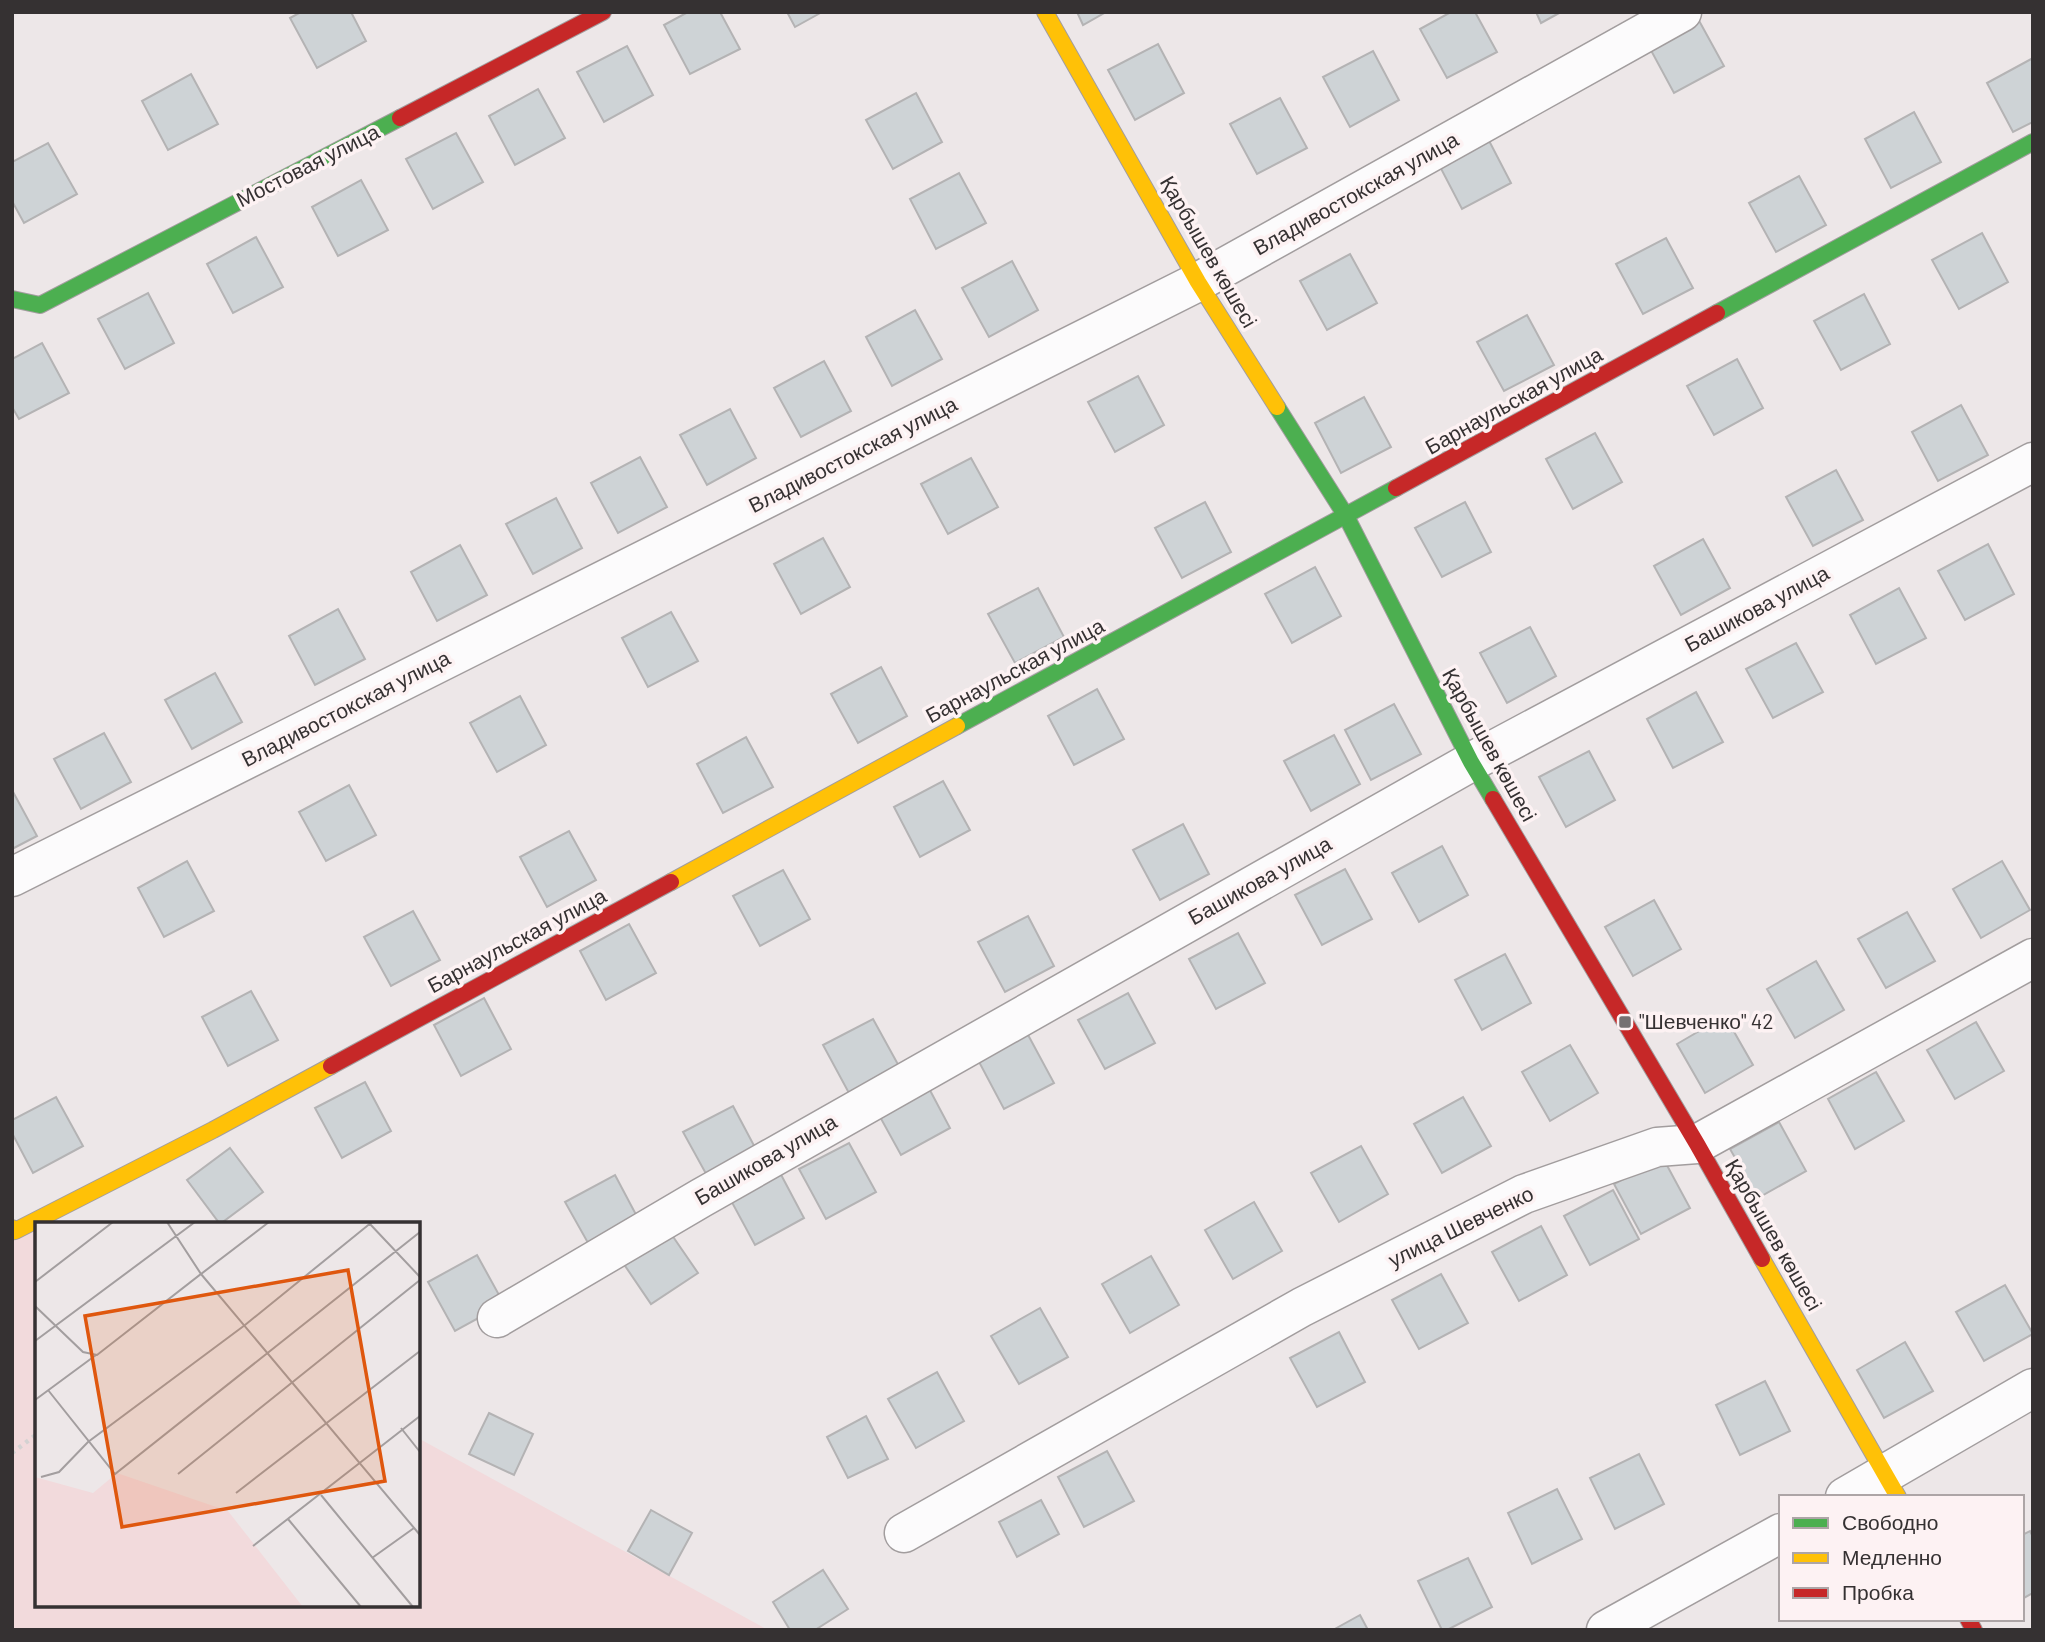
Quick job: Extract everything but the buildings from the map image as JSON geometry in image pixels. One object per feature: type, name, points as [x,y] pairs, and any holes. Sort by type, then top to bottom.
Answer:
[{"type":"main road","name":"Мостовая улица","points":[[22,307],[603,12]]},
{"type":"main road","name":"Қарбышев көшесі","points":[[1045,12],[1198,282],[1346,516],[1471,762],[1697,1144],[1891,1486]]},
{"type":"main road","name":"Барнаульская улица","points":[[14,1230],[213,1130],[2033,142]]},
{"type":"street","name":"Владивостокская улица","points":[[12,877],[1198,282],[1682,12]]},
{"type":"street","name":"Башикова улица","points":[[497,1318],[701,1198],[1471,762],[2033,462]]},
{"type":"street","name":"улица Шевченко","points":[[904,1533],[1301,1307],[1524,1194],[1657,1147],[1697,1144],[2033,958]]},
{"type":"street","points":[[1853,1495],[1891,1486],[2033,1388]]},
{"type":"street","points":[[1606,1630],[1779,1533]]},
{"type":"path","points":[[12,1453],[35,1436]]},
{"type":"shaded area","points":[[35,1229],[35,1607],[420,1607],[420,1439],[768,1630],[12,1630],[12,1239]]},
{"type":"traffic: fast","points":[[12,299],[40,305],[400,118]]},
{"type":"traffic: fast","points":[[1717,313],[2033,142]]},
{"type":"traffic: fast","points":[[1277,407],[1346,516],[1471,762],[1493,799]]},
{"type":"traffic: fast","points":[[957,726],[1396,488]]},
{"type":"traffic: slow","points":[[1045,12],[1198,282],[1277,407]]},
{"type":"traffic: slow","points":[[671,882],[957,726]]},
{"type":"traffic: slow","points":[[12,1228],[15,1231],[213,1130],[331,1066]]},
{"type":"traffic: slow","points":[[1762,1259],[1897,1495]]},
{"type":"traffic: jam","points":[[400,118],[603,12]]},
{"type":"traffic: jam","points":[[1396,488],[1717,313]]},
{"type":"traffic: jam","points":[[1493,799],[1762,1259]]},
{"type":"traffic: jam","points":[[331,1066],[671,882]]},
{"type":"traffic: jam","points":[[1969,1621],[1974,1630]]},
{"type":"place","name":"\"Шевченко\" 42","points":[[1625,1022]]}]
